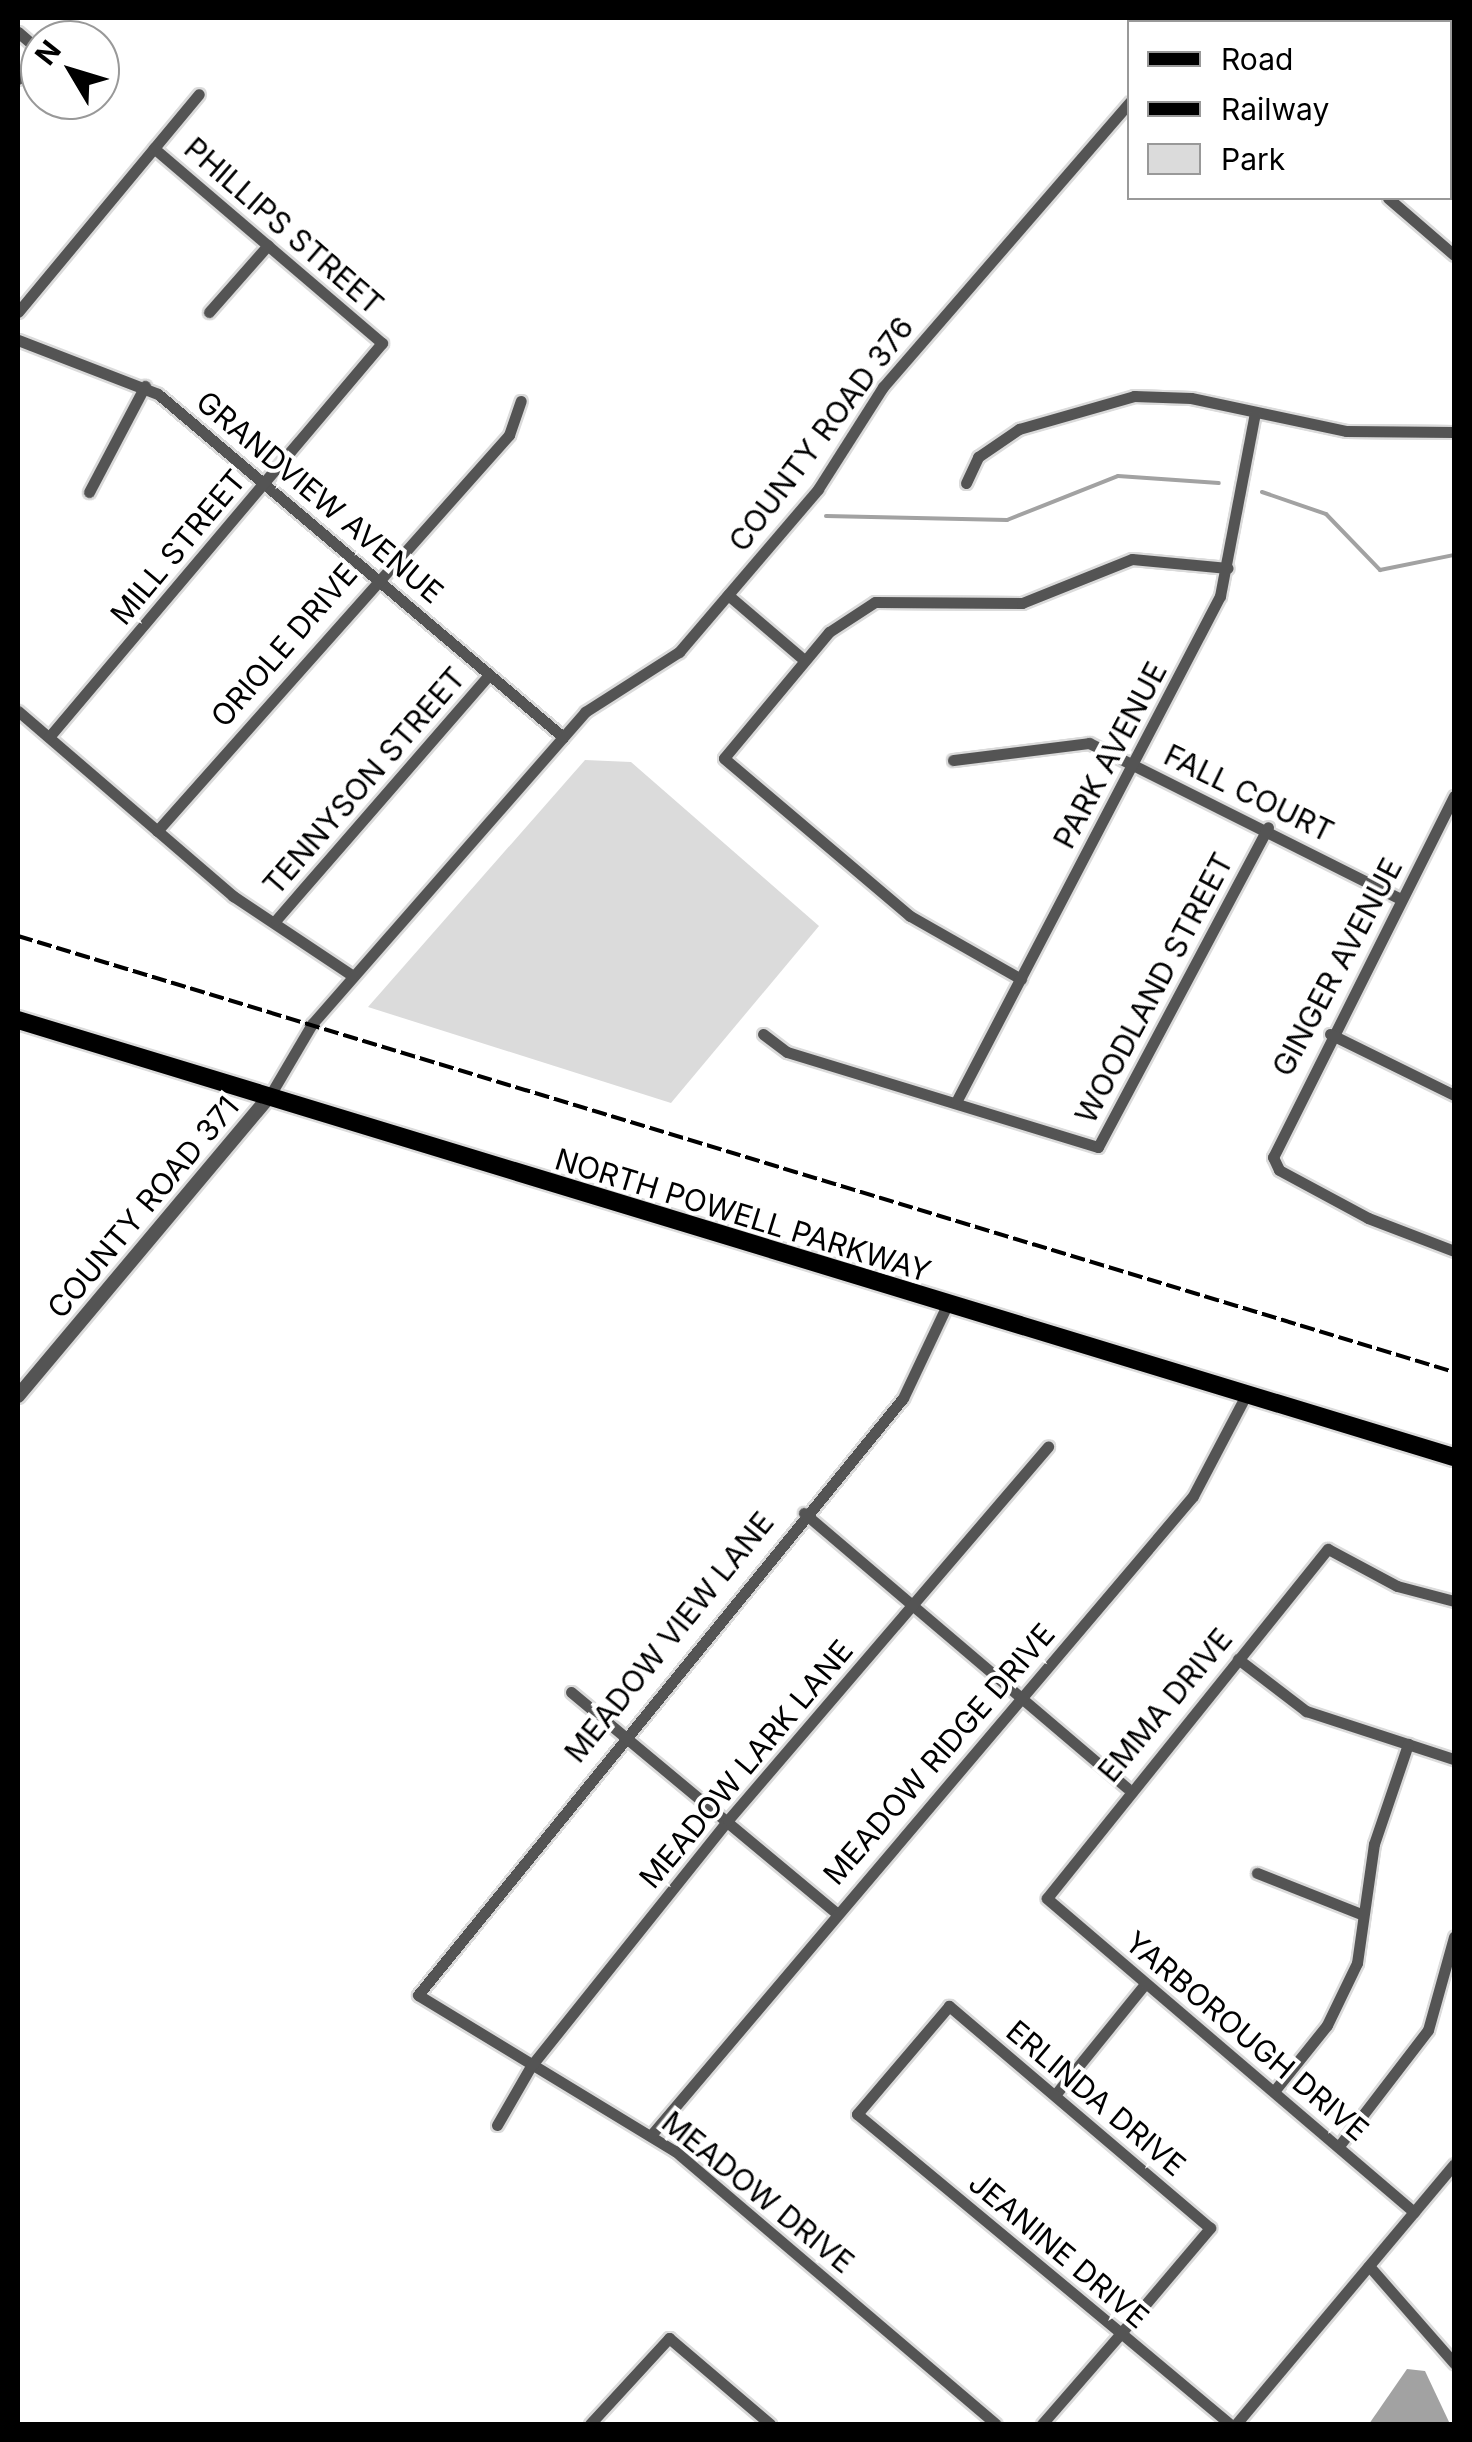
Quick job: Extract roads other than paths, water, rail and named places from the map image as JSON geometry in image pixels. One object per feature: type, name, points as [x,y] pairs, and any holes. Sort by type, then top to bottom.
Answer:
[{"type":"main road","name":"NORTH POWELL PARKWAY","points":[[18,1020],[1454,1457]]},
{"type":"street","points":[[18,312],[199,94]]},
{"type":"street","name":"COUNTY ROAD 376","points":[[268,1097],[277,1071],[352,976],[563,737],[679,652],[818,489],[883,386],[1127,105]]},
{"type":"street","name":"PHILLIPS STREET","points":[[154,148],[382,343]]},
{"type":"street","points":[[1390,200],[1454,256]]},
{"type":"street","points":[[208,312],[268,245]]},
{"type":"street","name":"GRANDVIEW AVENUE","points":[[18,340],[145,386],[266,482],[563,737]]},
{"type":"street","name":"MILL STREET","points":[[49,737],[382,343]]},
{"type":"street","points":[[89,492],[145,386]]},
{"type":"street","points":[[966,483],[995,444],[1106,400],[1164,395],[1346,431],[1454,432]]},
{"type":"street","name":"ORIOLE DRIVE","points":[[157,830],[377,576],[509,435],[521,401]]},
{"type":"street","name":"PARK AVENUE","points":[[956,1102],[1134,764],[1228,568],[1255,413]]},
{"type":"street","points":[[1021,979],[892,902],[724,758],[842,619],[876,602],[1022,603],[1132,559],[1228,568]]},
{"type":"street","points":[[728,595],[804,660]]},
{"type":"street","name":"TENNYSON STREET","points":[[276,920],[490,675]]},
{"type":"street","points":[[18,711],[157,830],[352,976]]},
{"type":"street","name":"FALL COURT","points":[[953,760],[1075,741],[1134,764],[1268,827],[1400,899]]},
{"type":"street","name":"GINGER AVENUE","points":[[1454,796],[1281,1127],[1274,1164],[1368,1218],[1454,1250]]},
{"type":"street","name":"WOODLAND STREET","points":[[956,1102],[1098,1147],[1268,827]]},
{"type":"street","points":[[764,1034],[787,1052],[956,1102]]},
{"type":"street","points":[[1330,1034],[1454,1095]]},
{"type":"street","name":"COUNTY ROAD 371","points":[[18,1396],[268,1097]]},
{"type":"street","name":"MEADOW VIEW LANE","points":[[418,1995],[622,1734],[920,1373],[947,1305]]},
{"type":"street","name":"MEADOW RIDGE DRIVE","points":[[652,2134],[1205,1480],[1246,1395]]},
{"type":"street","name":"MEADOW LARK LANE","points":[[497,2125],[531,2066],[728,1820],[1048,1446]]},
{"type":"street","points":[[804,1513],[1127,1788]]},
{"type":"street","name":"EMMA DRIVE","points":[[1047,1898],[1127,1788],[1328,1549],[1396,1586],[1454,1600]]},
{"type":"street","points":[[1238,1658],[1306,1710],[1454,1759]]},
{"type":"street","points":[[571,1692],[836,1913]]},
{"type":"street","points":[[1275,2090],[1344,1996],[1385,1798],[1408,1744]]},
{"type":"street","points":[[1257,1873],[1361,1914]]},
{"type":"street","name":"YARBOROUGH DRIVE","points":[[1047,1898],[1414,2212]]},
{"type":"street","points":[[1339,2146],[1428,2030],[1454,1937]]},
{"type":"street","points":[[1054,2095],[1146,1984]]},
{"type":"street","name":"MEADOW DRIVE","points":[[418,1995],[531,2066],[652,2134],[996,2424]]},
{"type":"street","name":"ERLINDA DRIVE","points":[[857,2114],[949,2006],[1210,2228],[1121,2334]]},
{"type":"street","name":"JEANINE DRIVE","points":[[857,2114],[1233,2424]]},
{"type":"street","points":[[1233,2424],[1454,2164]]},
{"type":"street","points":[[1369,2266],[1454,2363]]},
{"type":"street","points":[[1042,2424],[1121,2334]]},
{"type":"street","points":[[590,2424],[669,2338],[770,2424]]},
{"type":"waterway","points":[[826,516],[1007,520],[1118,476],[1219,483]]},
{"type":"waterway","points":[[1262,492],[1326,514],[1380,570],[1454,555]]},
{"type":"railway","points":[[18,936],[1454,1372]]}]
